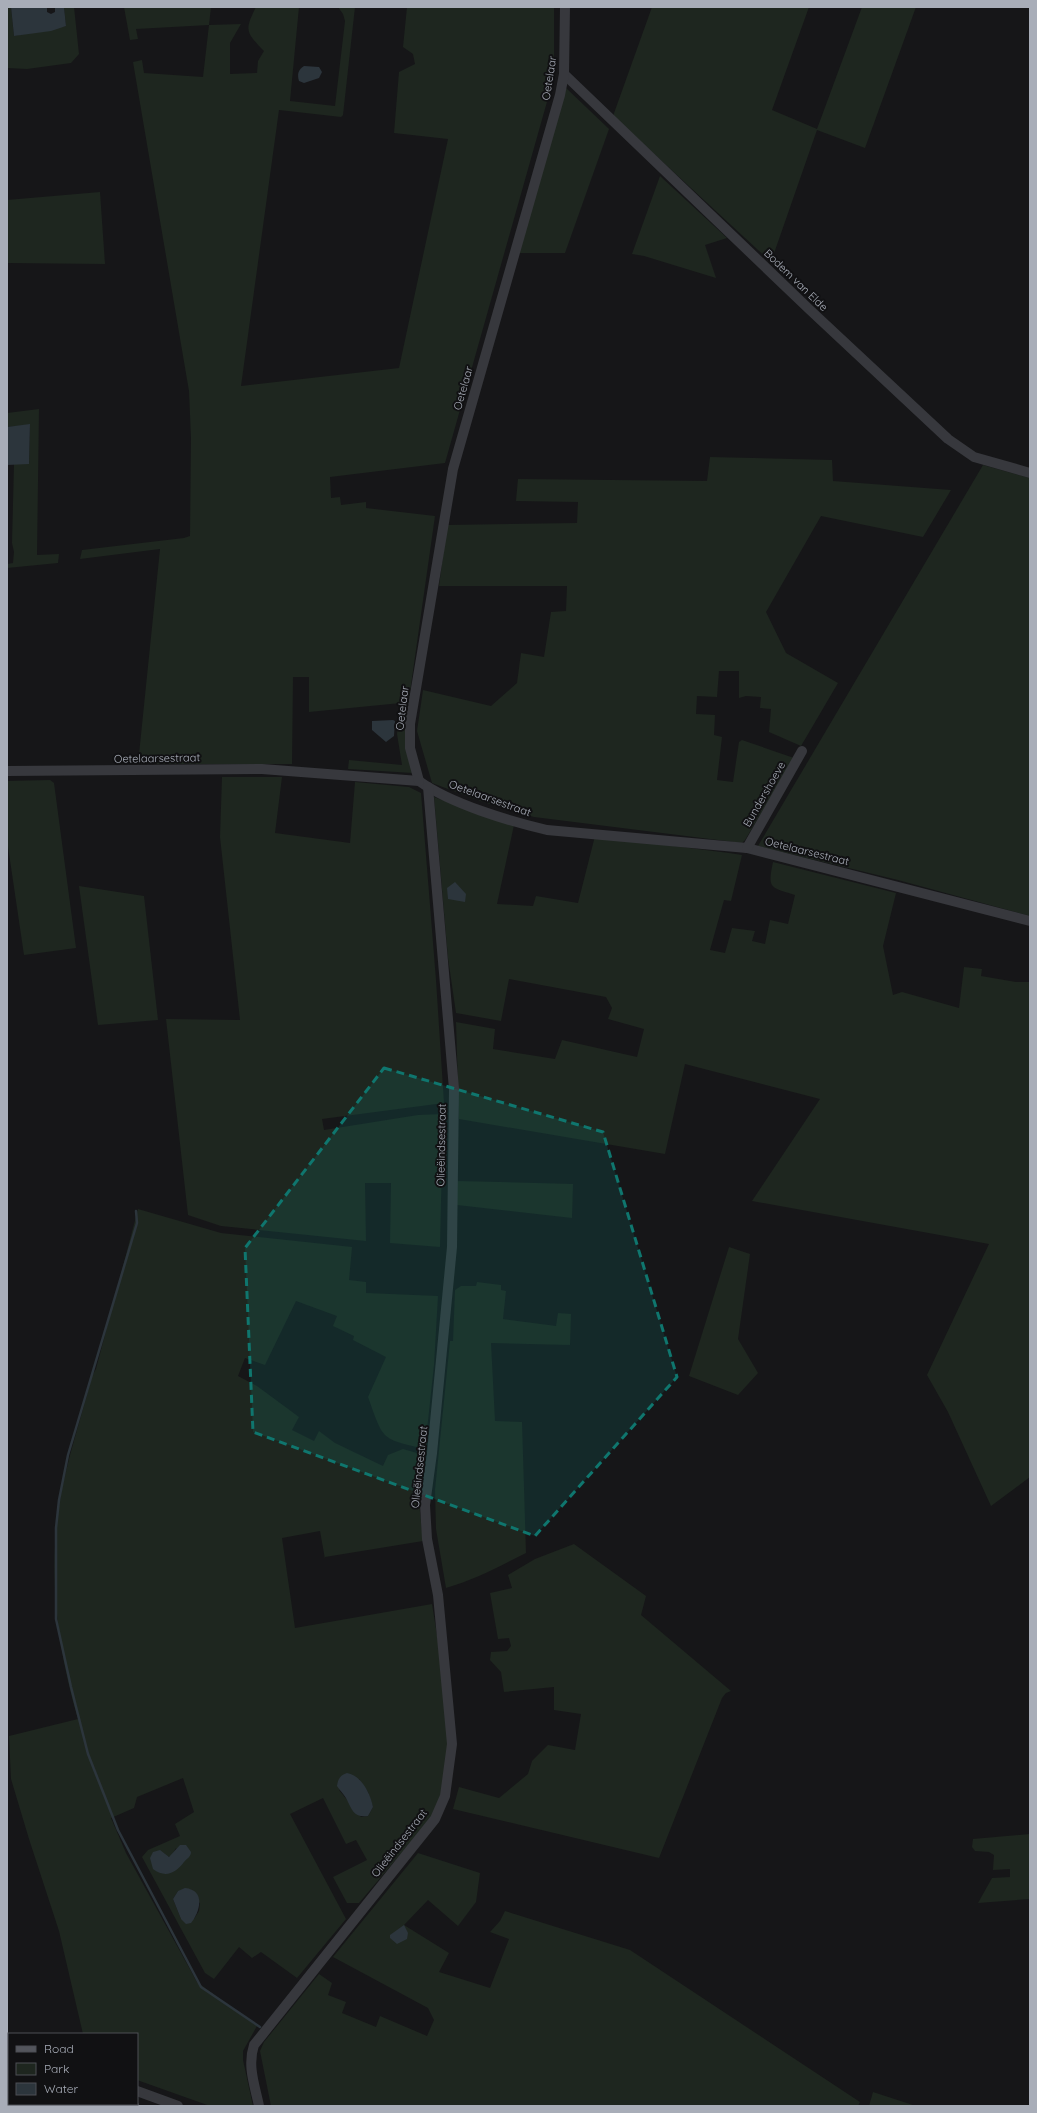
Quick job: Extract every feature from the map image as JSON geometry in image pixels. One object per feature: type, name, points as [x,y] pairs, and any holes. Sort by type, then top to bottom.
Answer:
[{"type":"street","name":"Oetelaar","points":[[419,781],[410,748],[410,724],[453,469],[560,95],[564,74],[565,7]]},
{"type":"street","name":"Bodem van Elde","points":[[564,74],[810,310],[948,439],[974,457],[1030,473]]},
{"type":"street","name":"Bundershoeve","points":[[747,848],[802,751]]},
{"type":"street","name":"Oetelaarsestraat","points":[[7,771],[262,769],[419,781],[428,788],[518,823],[547,830],[747,848],[1030,921]]},
{"type":"street","name":"Olieëindsestraat","points":[[260,2106],[250,2056],[254,2045],[435,1819],[445,1796],[449,1770],[452,1744],[451,1716],[438,1595],[427,1539],[425,1505],[432,1452],[452,1247],[454,1089],[428,788]]},
{"type":"street","points":[[138,2091],[178,2106]]},
{"type":"highlighted area","points":[[384,1068],[603,1132],[677,1377],[535,1536],[253,1432],[245,1248]]},
{"type":"green space","points":[[7,7],[11,7],[14,36],[66,26],[64,7],[74,7],[79,54],[71,63],[27,69],[7,68]]},
{"type":"green space","points":[[124,7],[211,7],[209,25],[136,29],[138,39],[130,40]]},
{"type":"green space","points":[[256,7],[299,7],[290,101],[335,106],[345,21],[343,14],[338,7],[355,7],[343,115],[341,117],[279,110],[241,386],[399,368],[448,139],[394,133],[399,72],[415,64],[413,54],[403,47],[407,7],[554,7],[554,77],[445,463],[330,477],[331,498],[340,497],[341,505],[366,502],[366,508],[435,516],[407,713],[413,773],[348,769],[349,760],[402,765],[397,734],[401,703],[309,712],[309,677],[293,677],[292,764],[138,764],[160,549],[80,559],[82,550],[184,538],[190,536],[191,438],[189,391],[133,62],[142,60],[144,73],[203,77],[209,25],[241,24],[230,43],[230,74],[257,73],[258,61],[264,51],[250,35],[249,31],[250,21]]},
{"type":"green space","points":[[652,7],[809,7],[772,110],[817,129],[862,7],[916,7],[865,148],[817,130],[771,262],[613,116]]},
{"type":"green space","points":[[566,88],[609,129],[565,253],[519,253]]},
{"type":"green space","points":[[660,176],[727,238],[705,245],[716,278],[644,256],[632,254]]},
{"type":"green space","points":[[100,192],[105,264],[7,263],[7,200]]},
{"type":"green space","points":[[39,409],[37,555],[59,554],[58,563],[7,568],[7,564],[13,563],[14,552],[12,543],[14,464],[29,463],[30,425],[7,427],[7,413]]},
{"type":"green space","points":[[710,457],[832,460],[833,481],[951,490],[923,537],[821,516],[766,612],[786,653],[838,683],[801,746],[769,732],[771,709],[760,708],[761,697],[746,696],[739,698],[739,671],[719,671],[717,697],[697,696],[696,714],[715,715],[714,735],[722,737],[717,780],[733,782],[739,742],[742,740],[794,758],[745,840],[742,843],[534,817],[483,802],[432,783],[417,731],[423,690],[491,706],[517,683],[521,653],[544,657],[551,612],[566,611],[567,586],[439,586],[447,525],[577,523],[578,502],[516,501],[518,479],[707,481]]},
{"type":"green space","points":[[983,465],[1030,478],[1030,916],[898,880],[758,846]]},
{"type":"green space","points":[[222,777],[282,777],[275,833],[350,843],[355,782],[409,787],[421,793],[444,1103],[322,1119],[324,1130],[418,1115],[443,1114],[440,1247],[390,1243],[391,1183],[365,1183],[366,1241],[221,1226],[188,1215],[166,1019],[240,1020],[220,837]]},
{"type":"green space","points":[[50,780],[54,783],[76,948],[24,955],[7,840],[7,781]]},
{"type":"green space","points":[[434,797],[514,825],[497,904],[533,906],[536,896],[578,903],[595,836],[729,853],[742,855],[731,901],[724,900],[710,950],[725,953],[732,928],[755,931],[752,941],[765,944],[770,920],[788,924],[795,895],[776,888],[771,883],[773,862],[896,893],[883,946],[893,995],[902,992],[959,1008],[964,967],[982,969],[981,976],[1016,982],[1030,982],[1030,1477],[991,1506],[948,1412],[927,1375],[989,1244],[752,1201],[820,1099],[685,1064],[665,1154],[459,1119],[456,1022],[495,1029],[493,1049],[555,1059],[562,1040],[637,1057],[644,1029],[608,1019],[612,1008],[606,997],[509,979],[501,1021],[456,1013],[448,958]]},
{"type":"green space","points":[[79,886],[144,896],[158,1020],[98,1025]]},
{"type":"green space","points":[[457,1181],[573,1184],[572,1218],[457,1205]]},
{"type":"green space","points":[[138,1209],[221,1233],[352,1247],[349,1280],[366,1282],[366,1293],[438,1296],[434,1365],[425,1449],[391,1439],[381,1430],[368,1397],[386,1357],[353,1340],[354,1336],[333,1326],[337,1316],[296,1301],[265,1365],[245,1358],[238,1376],[257,1386],[299,1417],[292,1430],[314,1441],[319,1431],[335,1443],[383,1466],[388,1455],[403,1449],[424,1455],[419,1502],[423,1541],[325,1557],[325,1559],[320,1531],[282,1538],[295,1628],[432,1604],[445,1685],[451,1753],[438,1810],[359,1903],[347,1903],[333,1877],[367,1860],[356,1840],[346,1844],[323,1798],[290,1814],[346,1919],[297,1978],[261,1952],[252,1958],[239,1947],[214,1979],[205,1973],[142,1857],[148,1850],[180,1836],[175,1824],[194,1812],[183,1778],[137,1797],[134,1808],[111,1818],[126,1853],[197,1982],[257,2026],[243,2051],[243,2060],[253,2106],[210,2106],[138,2080],[138,2033],[83,2033],[59,1931],[11,1779],[9,1736],[78,1719],[60,1641],[55,1587],[56,1533],[62,1490],[92,1376],[96,1369]],"holes":[[[359,1779],[368,1792],[373,1807],[368,1816],[361,1817],[339,1790]],[[176,1848],[184,1861],[182,1864],[166,1874],[164,1853],[166,1856],[171,1857]],[[178,1891],[200,1903],[199,1911],[194,1919],[181,1919],[173,1899]]]},
{"type":"green space","points":[[729,1247],[750,1254],[738,1339],[758,1373],[738,1395],[689,1376]]},
{"type":"green space","points":[[477,1282],[501,1285],[501,1290],[506,1291],[503,1319],[556,1326],[558,1313],[571,1314],[570,1345],[491,1343],[495,1421],[522,1422],[526,1553],[477,1577],[446,1588],[436,1529],[435,1490],[450,1341],[453,1341],[455,1290],[461,1286],[476,1286]]},
{"type":"green space","points":[[574,1544],[646,1596],[641,1615],[731,1691],[726,1693],[722,1698],[659,1858],[453,1809],[459,1787],[499,1798],[528,1774],[532,1761],[548,1745],[575,1750],[581,1714],[554,1710],[554,1687],[504,1692],[501,1672],[490,1660],[491,1652],[507,1651],[511,1646],[509,1638],[498,1639],[490,1593],[512,1588],[508,1575],[535,1559]]},
{"type":"green space","points":[[1030,1834],[1030,1899],[978,1903],[992,1878],[1010,1877],[1010,1869],[993,1870],[994,1855],[989,1852],[975,1851],[972,1847],[973,1839]]},
{"type":"green space","points":[[418,1853],[480,1873],[476,1902],[458,1926],[428,1900],[404,1925],[449,1953],[439,1972],[490,1988],[509,1939],[490,1932],[500,1921],[505,1911],[630,1950],[860,2102],[858,2106],[271,2106],[260,2051],[264,2042],[319,1974],[332,1983],[328,1995],[346,2002],[342,2013],[376,2027],[380,2016],[427,2036],[434,2020],[428,2008],[333,1957]]},
{"type":"green space","points":[[873,2092],[916,2106],[869,2106]]},
{"type":"water","points":[[11,7],[47,7],[47,12],[51,14],[55,12],[55,7],[64,7],[66,26],[51,31],[14,36]]},
{"type":"water","points":[[304,66],[319,67],[322,72],[319,78],[304,83],[299,81],[298,72]]},
{"type":"water","points":[[30,424],[29,464],[7,465],[7,427]]},
{"type":"water","points":[[372,721],[395,721],[394,736],[386,742],[372,730]]},
{"type":"water","points":[[455,882],[466,894],[465,902],[448,899],[447,888]]},
{"type":"water","points":[[347,1773],[361,1781],[370,1796],[373,1807],[368,1816],[360,1816],[354,1812],[345,1796],[337,1786],[340,1778]]},
{"type":"water","points":[[180,1845],[186,1845],[191,1854],[177,1869],[166,1874],[157,1872],[153,1869],[150,1858],[153,1852],[160,1850],[169,1857]]},
{"type":"water","points":[[185,1888],[196,1893],[199,1902],[197,1913],[191,1923],[186,1924],[181,1919],[173,1899],[178,1891]]},
{"type":"water","points":[[404,1925],[408,1933],[407,1939],[397,1944],[390,1938],[390,1935]]},
{"type":"waterway","points":[[136,1211],[137,1223],[68,1455],[59,1500],[56,1528],[56,1619],[88,1754],[118,1830],[201,1987],[260,2027]]}]
